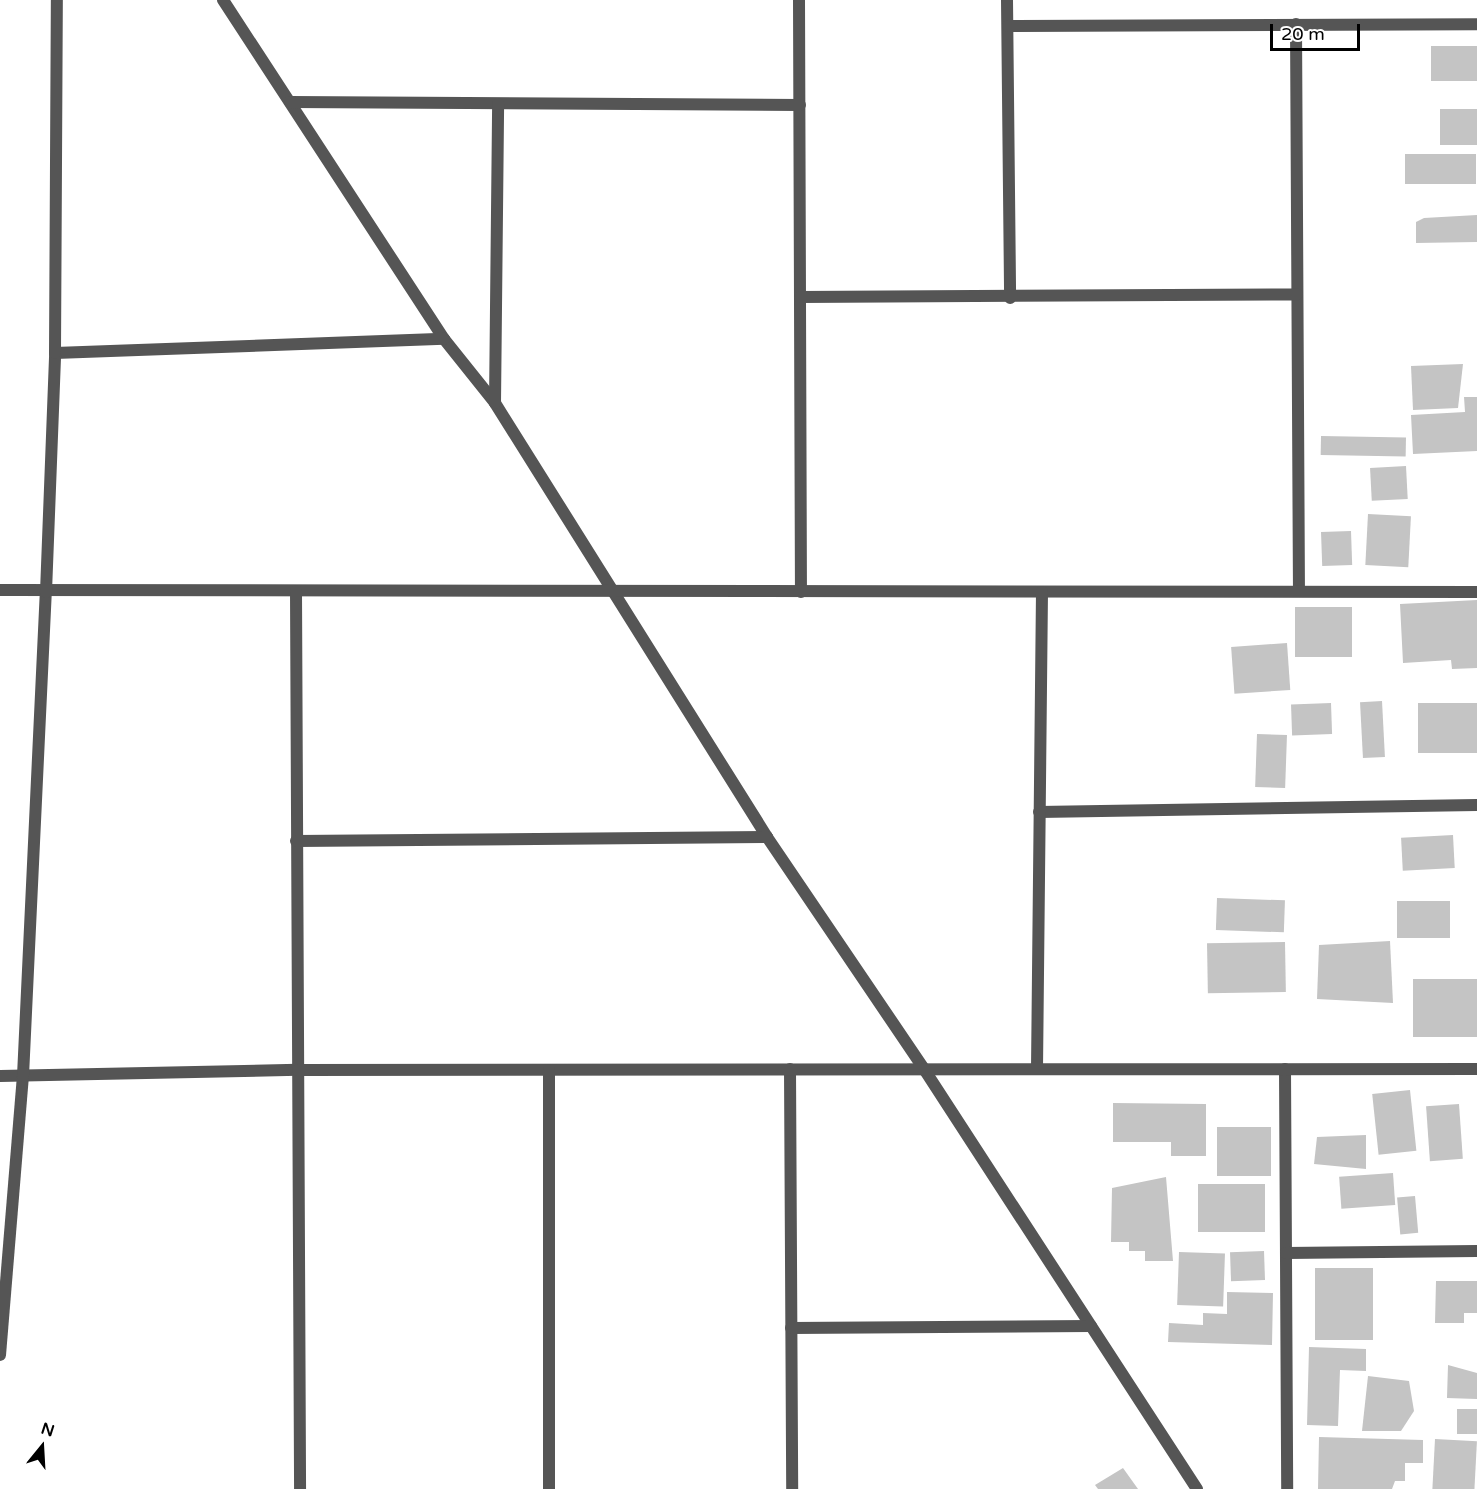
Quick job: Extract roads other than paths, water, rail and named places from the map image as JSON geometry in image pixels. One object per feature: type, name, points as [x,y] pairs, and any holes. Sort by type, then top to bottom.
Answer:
[{"type":"street","points":[[0,1355],[23,1076],[46,592],[55,353],[57,0]]},
{"type":"street","points":[[223,0],[444,339],[495,403],[766,837],[924,1069],[1197,1489]]},
{"type":"street","points":[[799,0],[801,592]]},
{"type":"street","points":[[1007,0],[1010,298]]},
{"type":"street","points":[[1296,24],[1299,591]]},
{"type":"street","points":[[1008,26],[1477,24]]},
{"type":"street","points":[[290,102],[800,105]]},
{"type":"street","points":[[495,403],[498,104]]},
{"type":"street","points":[[800,297],[1010,298],[1297,294]]},
{"type":"street","points":[[55,353],[444,339]]},
{"type":"street","points":[[0,590],[46,592],[1477,592]]},
{"type":"street","points":[[296,591],[300,1489]]},
{"type":"street","points":[[1037,1070],[1042,592]]},
{"type":"street","points":[[1039,812],[1477,805]]},
{"type":"street","points":[[296,841],[766,837]]},
{"type":"street","points":[[790,1069],[792,1489]]},
{"type":"street","points":[[1285,1069],[1287,1489]]},
{"type":"street","points":[[0,1076],[298,1070],[1477,1069]]},
{"type":"street","points":[[549,1070],[549,1489]]},
{"type":"street","points":[[1286,1253],[1477,1251]]},
{"type":"street","points":[[791,1328],[1091,1326]]}]
